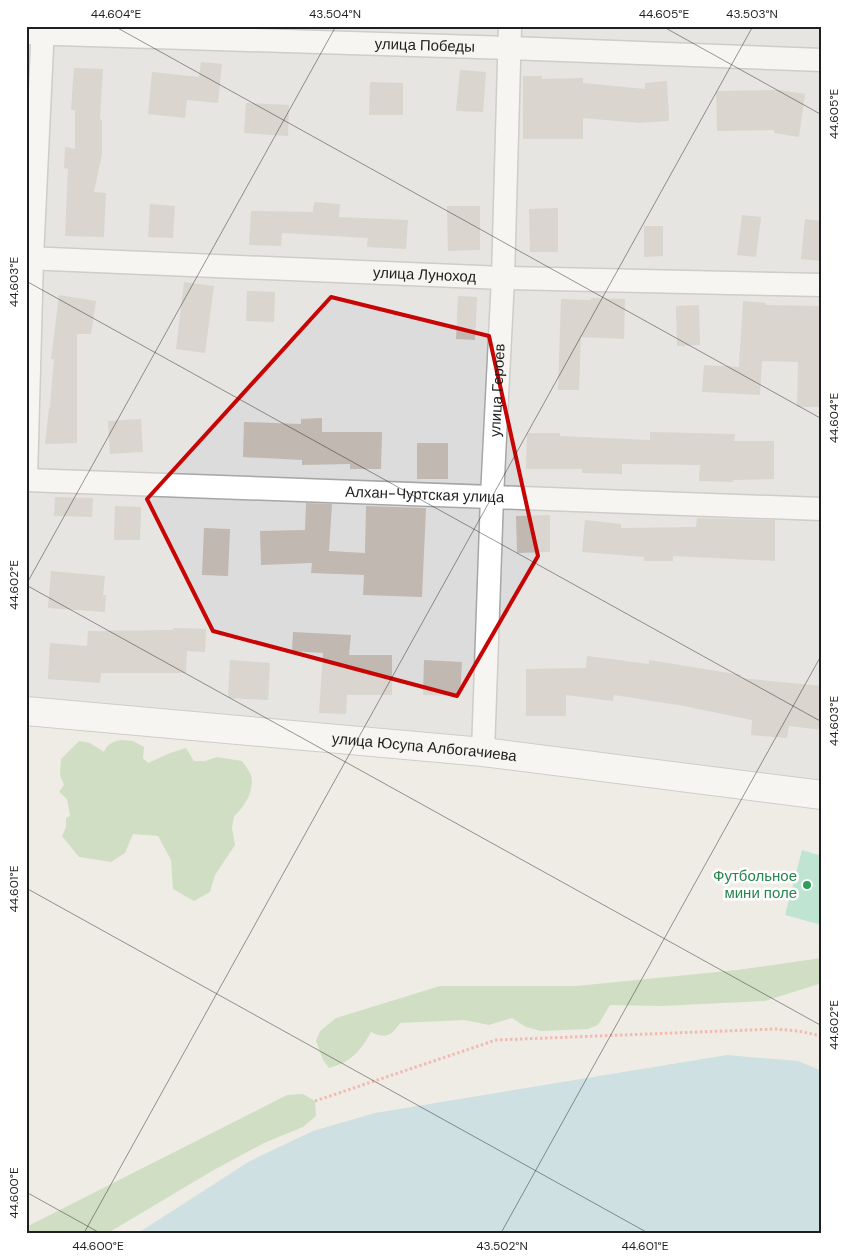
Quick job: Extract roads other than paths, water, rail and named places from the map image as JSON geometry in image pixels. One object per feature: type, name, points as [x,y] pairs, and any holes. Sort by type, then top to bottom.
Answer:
[{"type":"street","name":"улица Победы","points":[[38,31],[510,37],[822,60]]},
{"type":"street","points":[[26,479],[29,258],[38,31]]},
{"type":"street","name":"улица Героев","points":[[483,752],[492,497],[504,278],[510,37]]},
{"type":"street","name":"улица Луноход","points":[[29,258],[504,278],[822,285]]},
{"type":"street","name":"Алхан-Чуртская улица","points":[[26,479],[822,509]]},
{"type":"street","name":"улица Юсупа Албогачиева","points":[[26,711],[483,752],[822,796]]},
{"type":"water","points":[[727,1055],[798,1061],[822,1071],[822,1233],[138,1233],[250,1161],[313,1131],[375,1113]]},
{"type":"place","name":"Футбольное мини поле","points":[[807,885]]}]
